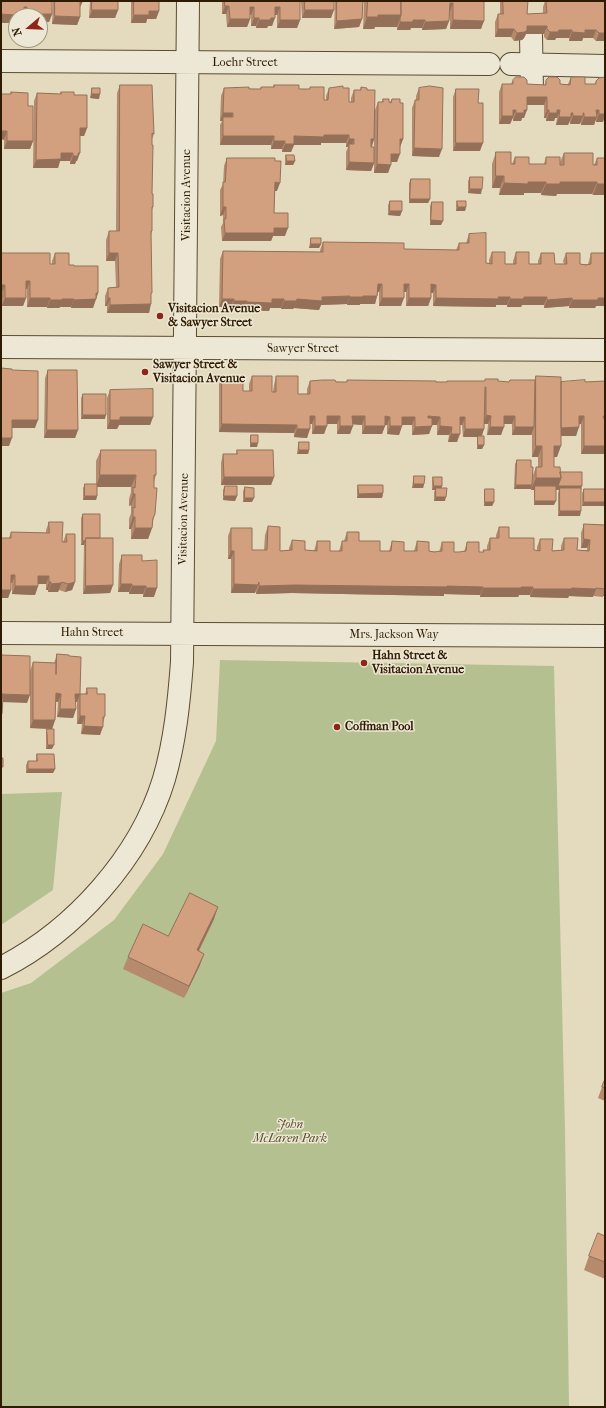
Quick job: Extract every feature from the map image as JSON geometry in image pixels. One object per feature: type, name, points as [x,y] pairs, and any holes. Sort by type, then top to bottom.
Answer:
[{"type":"street","name":"Visitacion Avenue","points":[[1,968],[15,961],[48,939],[78,913],[104,885],[120,864],[148,818],[163,780],[173,742],[179,700],[182,634],[186,348],[188,1]]},
{"type":"street","points":[[532,36],[522,65],[532,90]]},
{"type":"street","name":"Loehr Street","points":[[1,61],[489,64]]},
{"type":"street","points":[[522,65],[605,66]]},
{"type":"street","name":"Sawyer Street","points":[[1,347],[605,350]]},
{"type":"street","name":"Hahn Street","points":[[1,632],[182,634]]},
{"type":"street","name":"Mrs. Jackson Way","points":[[182,634],[605,636]]},
{"type":"green space","name":"John McLaren Park","points":[[220,660],[554,666],[565,1130],[569,1407],[1,1407],[1,993],[31,983],[114,920],[163,854],[216,741]]},
{"type":"green space","points":[[62,792],[53,890],[1,925],[1,794]]},
{"type":"building","points":[[1,1],[52,1],[52,14],[48,14],[48,8],[24,7],[8,8],[8,14],[1,14]]},
{"type":"building","points":[[55,1],[80,1],[80,17],[55,16]]},
{"type":"building","points":[[92,1],[118,1],[118,10],[92,10]]},
{"type":"building","points":[[134,1],[159,1],[159,11],[149,11],[149,15],[134,15]]},
{"type":"building","points":[[225,1],[300,1],[300,20],[280,20],[280,7],[275,7],[275,18],[271,18],[270,20],[259,20],[259,18],[254,18],[254,7],[250,7],[250,19],[230,19],[229,6],[225,6]]},
{"type":"building","points":[[305,1],[334,1],[334,10],[305,10]]},
{"type":"building","points":[[337,1],[363,1],[362,19],[337,21]]},
{"type":"building","points":[[368,1],[401,1],[401,15],[378,15],[378,17],[367,17]]},
{"type":"building","points":[[401,1],[484,1],[484,21],[453,20],[453,3],[450,3],[449,21],[425,22],[425,20],[413,20],[413,22],[400,22]]},
{"type":"building","points":[[503,1],[528,1],[527,14],[547,13],[546,1],[605,1],[605,33],[599,33],[596,30],[585,30],[585,33],[572,32],[572,30],[550,32],[547,29],[547,26],[527,26],[527,30],[525,32],[517,33],[514,29],[498,29],[498,14],[503,14]]},
{"type":"building","points":[[516,77],[524,77],[527,80],[527,84],[546,85],[546,80],[549,77],[557,77],[560,80],[560,84],[570,85],[571,77],[585,77],[585,84],[596,84],[596,81],[599,78],[605,77],[605,114],[599,114],[599,110],[596,110],[597,117],[584,117],[584,113],[583,116],[573,116],[573,113],[571,113],[571,117],[559,117],[560,110],[557,110],[557,113],[549,113],[549,110],[547,110],[547,97],[527,97],[527,110],[524,110],[524,113],[516,113],[516,110],[513,110],[513,116],[502,116],[502,84],[513,84],[513,80]]},
{"type":"building","points":[[120,85],[152,85],[154,134],[152,133],[153,207],[151,231],[151,304],[110,305],[110,298],[108,298],[108,288],[119,287],[118,253],[109,253],[109,231],[119,231]]},
{"type":"building","points":[[274,85],[299,85],[299,89],[324,87],[324,100],[328,100],[329,88],[343,86],[343,88],[349,88],[349,102],[354,102],[354,90],[361,90],[361,87],[367,88],[367,90],[375,90],[374,139],[371,139],[371,147],[374,147],[374,163],[349,162],[349,144],[354,144],[354,139],[349,139],[349,135],[324,135],[324,137],[294,136],[294,144],[285,144],[285,141],[274,141],[274,136],[223,136],[223,117],[233,117],[233,113],[223,113],[224,88],[249,87],[249,89],[261,89],[261,87],[274,87]]},
{"type":"building","points":[[430,86],[443,88],[442,149],[414,148],[415,100],[419,100],[419,88]]},
{"type":"building","points":[[92,88],[100,88],[100,94],[92,94]]},
{"type":"building","points":[[456,89],[479,89],[478,103],[483,103],[483,143],[456,143]]},
{"type":"building","points":[[11,92],[28,93],[28,106],[33,106],[33,141],[7,141],[7,131],[1,131],[1,94],[11,94]]},
{"type":"building","points":[[61,92],[74,92],[74,95],[87,95],[87,128],[80,128],[80,153],[78,153],[78,156],[73,156],[73,153],[61,153],[61,159],[36,160],[37,93],[61,94]]},
{"type":"building","points":[[383,99],[389,99],[389,102],[391,103],[392,99],[400,99],[400,103],[403,103],[403,139],[400,139],[400,154],[391,154],[391,165],[377,164],[378,102],[383,102]]},
{"type":"building","points":[[496,152],[511,152],[511,164],[515,164],[515,157],[529,157],[529,164],[546,164],[546,157],[560,157],[560,165],[564,165],[564,153],[593,153],[593,165],[597,165],[597,158],[605,158],[605,184],[597,184],[597,182],[560,182],[560,184],[546,184],[546,182],[528,182],[528,184],[504,183],[504,176],[496,176]]},
{"type":"building","points":[[286,155],[294,155],[295,161],[287,161]]},
{"type":"building","points":[[227,158],[275,158],[275,161],[281,161],[280,183],[275,182],[274,213],[288,213],[288,228],[274,228],[274,233],[225,233],[224,219],[226,219],[226,207],[223,207],[223,182],[225,182]]},
{"type":"building","points":[[470,177],[483,177],[482,189],[470,189]]},
{"type":"building","points":[[411,179],[430,179],[430,199],[410,199]]},
{"type":"building","points":[[390,201],[402,201],[402,211],[390,211]]},
{"type":"building","points":[[457,201],[466,201],[466,207],[458,207]]},
{"type":"building","points":[[432,202],[443,202],[443,221],[431,220]]},
{"type":"building","points":[[486,233],[486,263],[492,264],[492,252],[505,252],[505,264],[516,264],[516,252],[529,252],[529,264],[541,264],[541,253],[554,253],[555,264],[567,264],[566,253],[580,253],[580,264],[586,265],[591,264],[591,253],[605,253],[605,298],[598,298],[598,300],[572,300],[572,298],[547,300],[547,297],[524,297],[524,299],[510,299],[510,297],[498,297],[499,299],[436,298],[436,285],[431,284],[431,298],[409,298],[409,284],[404,284],[404,298],[382,298],[382,284],[378,284],[377,296],[322,297],[322,301],[297,299],[296,301],[284,301],[284,299],[272,299],[272,303],[222,299],[223,251],[323,252],[323,242],[404,243],[404,249],[459,250],[459,243],[469,243],[469,234]]},
{"type":"building","points":[[311,238],[321,238],[321,244],[311,244]]},
{"type":"building","points":[[1,253],[50,253],[50,264],[55,264],[55,253],[69,253],[69,265],[98,266],[98,293],[96,293],[96,299],[50,300],[50,298],[30,298],[30,281],[26,281],[26,298],[5,298],[5,285],[1,285]]},
{"type":"building","points":[[1,368],[38,371],[38,420],[12,420],[12,438],[1,438]]},
{"type":"building","points":[[48,370],[77,370],[78,430],[47,430]]},
{"type":"building","points":[[222,376],[243,376],[243,391],[252,391],[252,376],[272,376],[272,392],[276,392],[276,376],[298,376],[298,394],[310,394],[310,381],[322,380],[335,380],[336,382],[347,382],[347,380],[447,382],[485,381],[485,379],[498,379],[498,381],[509,382],[510,380],[535,380],[534,427],[515,427],[515,416],[504,416],[504,427],[490,427],[491,416],[486,415],[486,387],[484,429],[465,429],[465,417],[460,417],[460,434],[451,434],[452,427],[440,426],[440,417],[428,416],[428,418],[432,418],[432,426],[415,427],[415,417],[402,417],[402,426],[390,426],[390,417],[385,416],[385,426],[365,426],[365,416],[352,416],[353,426],[340,426],[340,416],[327,416],[327,426],[315,426],[315,416],[310,416],[310,429],[297,429],[297,425],[222,424]]},
{"type":"building","points":[[536,376],[561,377],[561,446],[554,446],[554,467],[560,467],[561,478],[536,478],[536,467],[542,467],[542,446],[536,446]]},
{"type":"building","points":[[585,380],[585,382],[605,381],[605,416],[603,416],[605,419],[605,446],[584,446],[584,416],[579,416],[579,427],[561,428],[561,382]]},
{"type":"building","points":[[153,389],[153,417],[120,417],[120,420],[110,420],[110,390]]},
{"type":"building","points":[[83,394],[106,394],[106,415],[83,415]]},
{"type":"building","points":[[251,435],[258,435],[258,443],[251,443]]},
{"type":"building","points":[[478,436],[484,436],[484,445],[478,445]]},
{"type":"building","points":[[299,442],[309,442],[309,450],[299,450]]},
{"type":"building","points":[[101,450],[156,450],[156,475],[154,475],[154,488],[157,488],[155,514],[152,528],[135,528],[133,507],[135,508],[135,494],[133,494],[133,487],[135,488],[136,475],[100,475]]},
{"type":"building","points":[[237,450],[273,450],[274,477],[224,477],[223,454],[237,454]]},
{"type":"building","points":[[517,460],[531,460],[531,467],[533,467],[532,485],[516,485]]},
{"type":"building","points":[[560,472],[582,472],[582,486],[558,486],[561,478]]},
{"type":"building","points":[[414,476],[425,476],[424,484],[414,484]]},
{"type":"building","points":[[433,477],[442,477],[442,486],[434,486]]},
{"type":"building","points":[[85,484],[97,484],[97,496],[85,496]]},
{"type":"building","points":[[358,485],[383,485],[383,493],[359,494]]},
{"type":"building","points":[[225,486],[237,486],[237,496],[224,496]]},
{"type":"building","points":[[535,486],[556,486],[556,501],[535,501]]},
{"type":"building","points":[[245,487],[254,488],[254,498],[245,498]]},
{"type":"building","points":[[436,488],[447,488],[446,497],[436,497]]},
{"type":"building","points":[[560,488],[581,488],[581,511],[560,511]]},
{"type":"building","points":[[485,489],[494,489],[494,502],[485,502]]},
{"type":"building","points":[[584,489],[605,489],[605,502],[584,502]]},
{"type":"building","points":[[83,514],[100,514],[100,538],[86,538],[85,541],[83,541]]},
{"type":"building","points":[[49,522],[63,522],[62,542],[67,542],[66,534],[75,534],[75,582],[68,584],[62,582],[51,584],[51,582],[49,582],[49,576],[38,576],[38,586],[15,586],[15,575],[11,575],[11,590],[1,590],[1,538],[11,538],[11,532],[49,533]]},
{"type":"building","points":[[584,524],[605,525],[605,589],[533,589],[533,587],[483,588],[447,586],[259,586],[259,582],[258,585],[234,584],[234,551],[231,551],[231,528],[252,528],[252,550],[267,550],[268,526],[280,527],[280,551],[292,550],[292,540],[305,541],[305,550],[317,551],[317,541],[330,541],[330,551],[342,551],[342,541],[347,541],[347,532],[359,532],[359,541],[380,541],[380,551],[391,551],[392,541],[404,542],[404,551],[417,551],[417,541],[429,542],[429,551],[434,552],[442,551],[442,542],[454,542],[454,552],[459,552],[466,551],[467,542],[479,542],[479,552],[484,552],[483,550],[490,550],[490,538],[499,538],[499,527],[509,527],[509,538],[534,538],[534,550],[540,551],[540,539],[553,539],[552,551],[564,550],[564,538],[578,538],[577,550],[589,551],[590,540],[584,539]]},
{"type":"building","points":[[86,538],[113,538],[113,585],[86,586]]},
{"type":"building","points":[[122,555],[142,555],[142,561],[157,560],[157,588],[132,586],[132,584],[121,584]]},
{"type":"building","points":[[57,654],[81,657],[80,694],[75,694],[76,709],[60,709],[61,694],[56,693],[55,720],[33,720],[33,662],[56,663],[56,674]]},
{"type":"building","points":[[1,655],[30,656],[30,695],[1,694]]},
{"type":"building","points":[[87,688],[97,688],[97,694],[105,694],[105,716],[103,717],[103,727],[84,726],[85,716],[80,716],[80,694],[87,694]]},
{"type":"building","points":[[1,698],[3,698],[2,714],[1,714]]},
{"type":"building","points":[[47,729],[54,729],[54,745],[48,745]]},
{"type":"building","points":[[37,754],[54,754],[55,769],[28,769],[28,761],[37,761]]},
{"type":"building","points":[[1,758],[3,758],[3,767],[1,767]]},
{"type":"building","points":[[190,893],[218,907],[197,950],[204,954],[189,986],[128,957],[143,924],[168,936]]},
{"type":"building","points":[[605,1079],[605,1088],[602,1087]]},
{"type":"building","points":[[598,1233],[605,1236],[605,1262],[589,1256]]},
{"type":"place","name":"Visitacion Avenue & Sawyer Street","points":[[160,316]]},
{"type":"place","name":"Sawyer Street & Visitacion Avenue","points":[[145,372]]},
{"type":"place","name":"Hahn Street & Visitacion Avenue","points":[[364,663]]},
{"type":"place","name":"Coffman Pool","points":[[337,727]]}]
